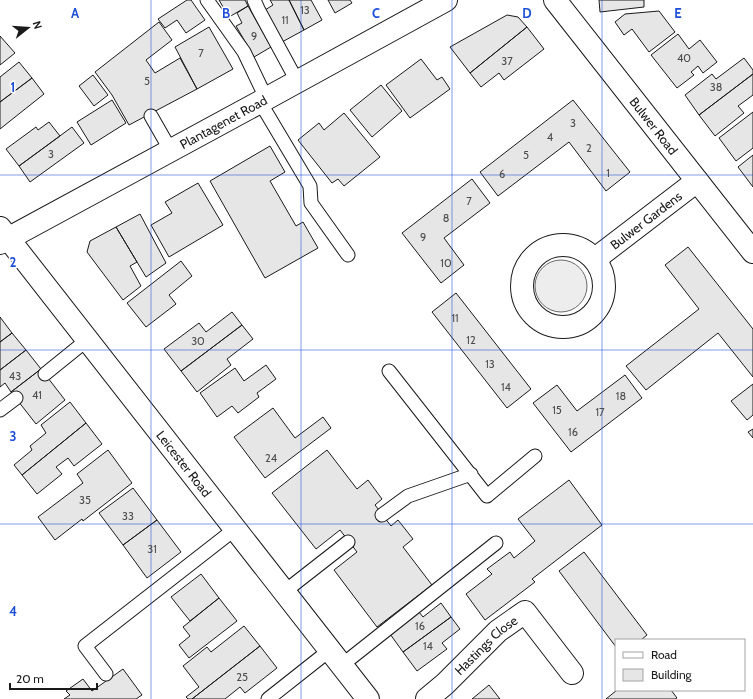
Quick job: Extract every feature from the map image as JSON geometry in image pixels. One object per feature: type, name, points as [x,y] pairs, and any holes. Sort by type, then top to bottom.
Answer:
[{"type":"street","name":"Plantagenet Road","points":[[3,236],[171,151],[446,0]]},
{"type":"street","name":"Bulwer Road","points":[[555,0],[753,252]]},
{"type":"street","name":"Bulwer Gardens","points":[[595,259],[697,181]]},
{"type":"street","name":"Leicester Road","points":[[3,236],[87,340],[368,699]]},
{"type":"street","name":"Hastings Close","points":[[427,699],[445,684],[498,631],[525,612],[572,673]]},
{"type":"lane","points":[[206,0],[244,52],[263,100],[310,186],[310,203],[348,255]]},
{"type":"lane","points":[[254,0],[297,81]]},
{"type":"lane","points":[[151,116],[171,151]]},
{"type":"lane","points":[[45,374],[87,340]]},
{"type":"lane","points":[[389,371],[487,496],[535,456]]},
{"type":"lane","points":[[0,410],[16,398]]},
{"type":"lane","points":[[382,515],[408,496],[471,474]]},
{"type":"lane","points":[[106,674],[85,646],[235,529]]},
{"type":"lane","points":[[284,592],[348,542]]},
{"type":"lane","points":[[268,699],[336,657],[496,543]]},
{"type":"shaded area","points":[[556,260],[566,260],[580,267],[587,281],[587,291],[580,305],[566,312],[556,312],[546,308],[539,301],[535,291],[535,281],[539,271],[546,264]]},
{"type":"building","points":[[187,0],[191,0],[205,20],[186,33],[177,20],[165,28],[158,19]]},
{"type":"building","points":[[219,0],[245,0],[248,6],[229,17]]},
{"type":"building","points":[[270,0],[289,0],[304,30],[282,42],[265,10],[273,5]]},
{"type":"building","points":[[289,0],[311,0],[322,20],[304,30]]},
{"type":"building","points":[[328,0],[350,0],[352,3],[335,13]]},
{"type":"building","points":[[599,0],[644,0],[644,7],[600,12]]},
{"type":"building","points":[[248,6],[271,47],[254,57],[236,26],[242,23],[237,13]]},
{"type":"building","points":[[659,11],[675,32],[649,52],[632,29],[624,35],[615,22],[625,14]]},
{"type":"building","points":[[507,15],[518,17],[527,27],[470,73],[450,47]]},
{"type":"building","points":[[159,22],[172,40],[146,60],[155,73],[180,58],[197,89],[129,125],[112,95],[95,72]]},
{"type":"building","points":[[209,27],[233,69],[197,89],[175,47]]},
{"type":"building","points":[[527,27],[544,49],[504,80],[499,73],[481,87],[470,73]]},
{"type":"building","points":[[678,34],[689,49],[700,40],[717,62],[703,73],[698,66],[691,72],[694,75],[677,88],[651,55]]},
{"type":"building","points":[[0,36],[15,53],[0,65]]},
{"type":"building","points":[[744,58],[753,70],[753,74],[699,115],[685,95],[712,74],[716,79]]},
{"type":"building","points":[[421,59],[437,80],[442,77],[450,89],[410,118],[386,85]]},
{"type":"building","points":[[19,62],[32,78],[0,102],[0,77]]},
{"type":"building","points":[[753,74],[753,95],[738,106],[744,113],[715,136],[699,115]]},
{"type":"building","points":[[93,75],[108,95],[94,106],[79,86]]},
{"type":"building","points":[[32,78],[44,94],[0,129],[0,102]]},
{"type":"building","points":[[381,85],[402,111],[372,137],[350,110]]},
{"type":"building","points":[[112,100],[126,123],[91,145],[77,122]]},
{"type":"building","points":[[573,100],[630,172],[606,191],[569,142],[498,196],[480,172]]},
{"type":"building","points":[[753,112],[753,148],[736,161],[719,138]]},
{"type":"building","points":[[344,113],[380,157],[344,186],[338,179],[332,183],[298,140],[319,123],[324,130]]},
{"type":"building","points":[[49,122],[60,136],[19,166],[6,149],[36,127],[38,130]]},
{"type":"building","points":[[72,127],[84,143],[30,182],[19,166]]},
{"type":"building","points":[[270,146],[285,172],[270,181],[296,226],[303,222],[318,248],[265,278],[210,181]]},
{"type":"building","points":[[753,155],[753,187],[738,167]]},
{"type":"building","points":[[472,179],[490,203],[444,238],[464,265],[441,283],[402,233]]},
{"type":"building","points":[[198,183],[223,225],[169,257],[151,225],[172,213],[165,202]]},
{"type":"building","points":[[140,214],[166,263],[146,277],[116,227]]},
{"type":"building","points":[[116,227],[137,262],[130,266],[141,286],[123,300],[87,252],[90,241]]},
{"type":"building","points":[[688,247],[753,329],[753,377],[718,333],[646,390],[626,366],[699,309],[665,265]]},
{"type":"building","points":[[181,261],[192,276],[169,295],[176,304],[146,327],[127,303]]},
{"type":"building","points":[[456,293],[531,389],[507,408],[432,312]]},
{"type":"building","points":[[232,312],[242,325],[181,371],[164,349],[199,323],[206,332]]},
{"type":"building","points":[[0,317],[12,333],[0,342]]},
{"type":"building","points":[[242,325],[253,339],[227,359],[231,365],[197,392],[181,371]]},
{"type":"building","points":[[12,333],[26,350],[0,370],[0,342]]},
{"type":"building","points":[[26,350],[41,369],[11,392],[5,383],[0,387],[0,370]]},
{"type":"building","points":[[266,365],[276,379],[257,393],[259,397],[238,413],[232,406],[217,417],[200,393],[235,368],[244,381]]},
{"type":"building","points":[[41,369],[65,400],[36,424],[11,392]]},
{"type":"building","points":[[625,375],[642,398],[571,452],[533,403],[557,385],[577,411]]},
{"type":"building","points":[[753,384],[753,415],[747,420],[731,401]]},
{"type":"building","points":[[70,402],[86,423],[22,475],[14,465],[32,450],[30,446],[46,433],[41,425]]},
{"type":"building","points":[[273,408],[295,438],[323,417],[331,428],[265,478],[234,437]]},
{"type":"building","points":[[86,423],[102,444],[74,466],[68,458],[56,467],[62,474],[37,494],[22,475]]},
{"type":"building","points":[[753,429],[753,438],[748,432]]},
{"type":"building","points":[[108,450],[132,483],[83,521],[82,519],[55,540],[38,517],[83,483],[77,474]]},
{"type":"building","points":[[327,450],[357,489],[368,480],[382,499],[375,505],[391,526],[398,520],[413,539],[403,547],[432,585],[377,627],[334,570],[357,552],[340,530],[316,549],[272,493]]},
{"type":"building","points":[[569,480],[602,525],[532,579],[535,582],[485,620],[466,594],[492,574],[487,569],[510,552],[514,558],[535,541],[518,519]]},
{"type":"building","points":[[133,488],[157,520],[123,545],[99,513]]},
{"type":"building","points":[[157,520],[181,552],[147,578],[123,545]]},
{"type":"building","points":[[584,552],[647,635],[642,639],[615,639],[615,646],[559,571]]},
{"type":"building","points":[[201,574],[219,598],[190,621],[171,597]]},
{"type":"building","points":[[219,598],[237,621],[189,658],[179,645],[190,636],[183,627]]},
{"type":"building","points":[[441,603],[451,617],[403,652],[390,634],[419,612],[423,617]]},
{"type":"building","points":[[451,617],[460,629],[442,643],[447,649],[417,671],[403,652]]},
{"type":"building","points":[[244,626],[260,646],[192,699],[188,699],[186,697],[199,687],[183,666],[207,647],[211,652]]},
{"type":"building","points":[[260,646],[277,668],[245,693],[240,687],[225,699],[192,699]]},
{"type":"building","points":[[123,669],[142,695],[136,699],[64,699],[70,695],[66,691],[83,679],[92,691]]},
{"type":"building","points":[[489,685],[500,699],[472,699]]},
{"type":"building","points":[[616,691],[672,691],[677,698],[675,699],[606,699]]}]
